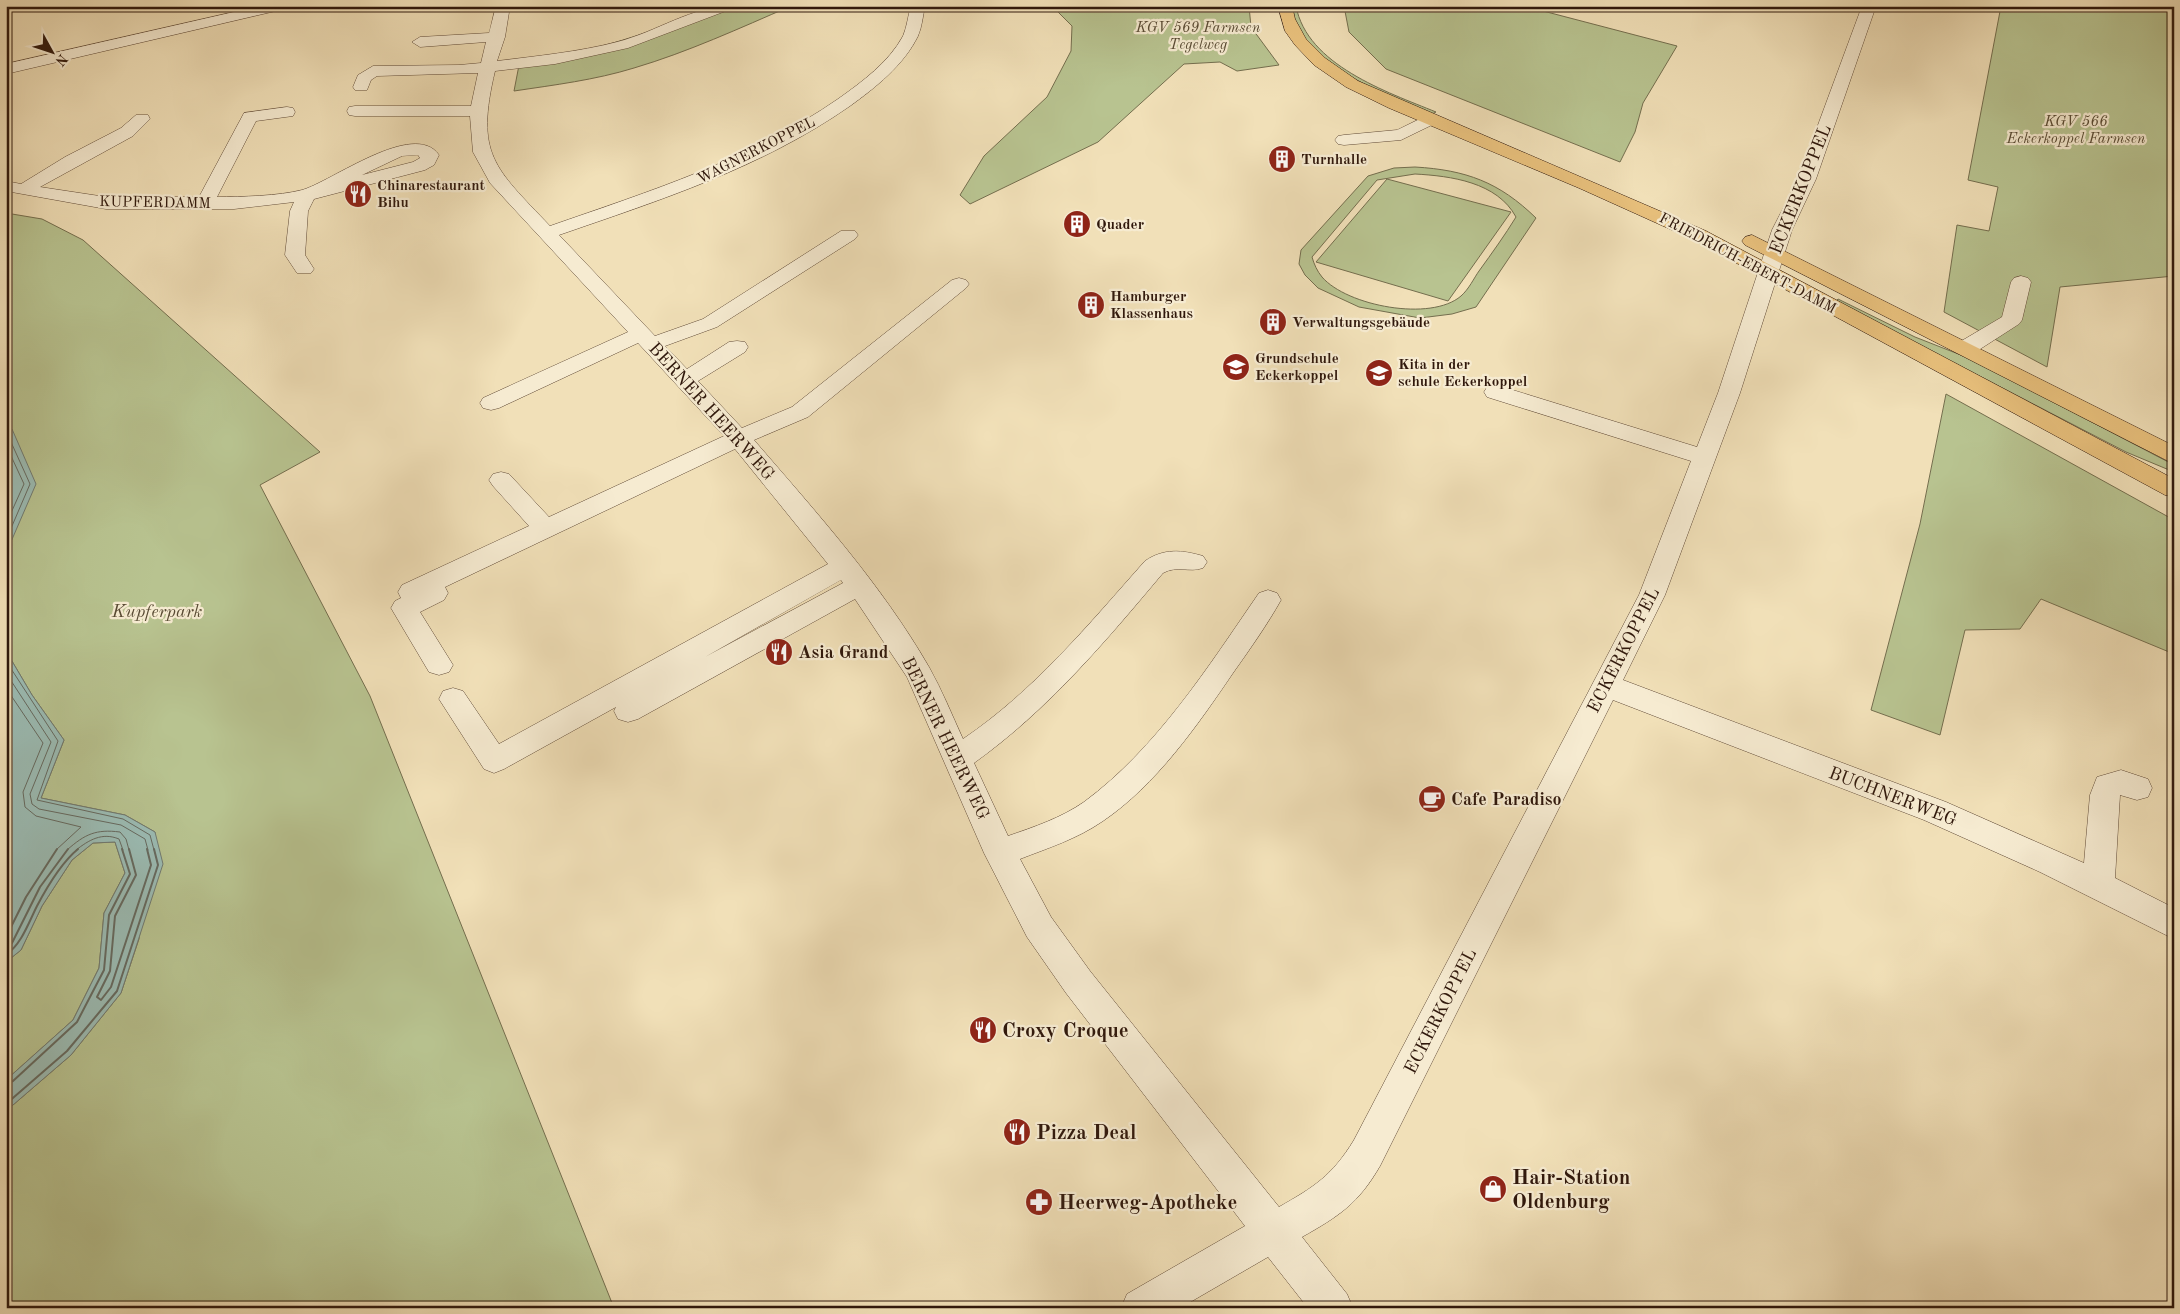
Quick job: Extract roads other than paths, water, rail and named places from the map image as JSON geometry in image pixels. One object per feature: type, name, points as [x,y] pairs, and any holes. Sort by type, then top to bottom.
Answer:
[{"type":"main road","name":"FRIEDRICH-EBERT-DAMM","points":[[1285,6],[1297,38],[1319,61],[1352,84],[1430,119],[1638,206],[1769,270],[1862,296],[2174,456]]},
{"type":"main road","points":[[1312,28],[1316,36],[1338,58],[1369,79],[1596,170]]},
{"type":"main road","name":"FRIEDRICH-EBERT-DAMM","points":[[1736,233],[1769,270]]},
{"type":"main road","points":[[1769,270],[1795,286],[1862,296]]},
{"type":"main road","name":"FRIEDRICH-EBERT-DAMM","points":[[1795,286],[2174,489]]},
{"type":"street","points":[[6,69],[221,13],[280,6]]},
{"type":"street","name":"BERNER HEERWEG","points":[[503,6],[480,111],[479,140],[489,170],[742,442],[813,525],[852,576],[919,674],[1000,853],[1040,927],[1078,982],[1273,1234],[1333,1308]]},
{"type":"street","points":[[361,87],[364,78],[374,72],[459,70],[555,59],[623,45],[726,6]]},
{"type":"street","name":"WAGNERKOPPEL","points":[[547,233],[683,187],[738,162],[848,101],[875,80],[898,57],[911,33],[918,13],[918,6]]},
{"type":"street","name":"ECKERKOPPEL","points":[[1141,1308],[1273,1234],[1329,1200],[1354,1175],[1367,1153],[1652,595],[1704,457],[1785,223],[1807,179],[1869,6]]},
{"type":"street","points":[[420,42],[497,36]]},
{"type":"street","points":[[355,111],[441,113],[480,111]]},
{"type":"street","points":[[204,203],[250,117],[286,112]]},
{"type":"street","points":[[15,188],[127,132],[142,119]]},
{"type":"street","points":[[1344,140],[1401,135],[1430,119]]},
{"type":"street","name":"KUPFERDAMM","points":[[15,188],[106,203],[234,203],[306,195],[413,168],[428,161],[430,155],[425,151],[416,149],[399,151],[306,195]]},
{"type":"street","points":[[304,269],[295,255],[299,211],[306,195]]},
{"type":"street","points":[[491,403],[646,339],[710,323],[848,235]]},
{"type":"street","points":[[1966,348],[2012,320],[2021,282]]},
{"type":"street","points":[[439,665],[404,608],[800,412],[959,284]]},
{"type":"street","points":[[685,380],[737,347]]},
{"type":"street","points":[[1495,392],[1704,457]]},
{"type":"street","points":[[411,592],[546,529],[742,442]]},
{"type":"street","points":[[501,480],[546,529]]},
{"type":"street","points":[[958,758],[986,740],[1072,662],[1154,567],[1163,560],[1177,558],[1194,562]]},
{"type":"street","points":[[453,699],[494,761],[852,576]]},
{"type":"street","points":[[628,711],[852,576]]},
{"type":"street","points":[[1000,853],[1051,833],[1093,811],[1130,780],[1170,736],[1268,600]]},
{"type":"street","name":"BUCHNERWEG","points":[[1605,685],[1935,811],[2098,886],[2174,924]]},
{"type":"street","points":[[2098,886],[2105,795],[2108,786],[2121,782],[2138,788]]},
{"type":"water","points":[[6,425],[12,429],[36,484],[10,544],[6,559]]},
{"type":"water","points":[[6,651],[32,695],[64,740],[41,798],[125,815],[155,832],[163,864],[121,993],[71,1055],[6,1111],[6,1080],[73,1020],[99,968],[104,913],[125,873],[115,842],[93,843],[72,860],[42,906],[21,950],[6,962]]},
{"type":"place","name":"Turnhalle","points":[[1282,159]]},
{"type":"place","name":"Chinarestaurant Bihu","points":[[358,194]]},
{"type":"place","name":"Quader","points":[[1077,224]]},
{"type":"place","name":"Hamburger Klassenhaus","points":[[1091,305]]},
{"type":"place","name":"Verwaltungsgebäude","points":[[1273,322]]},
{"type":"place","name":"Grundschule Eckerkoppel","points":[[1236,367]]},
{"type":"place","name":"Kita in der schule Eckerkoppel","points":[[1379,373]]},
{"type":"place","name":"Asia Grand","points":[[779,652]]},
{"type":"place","name":"Cafe Paradiso","points":[[1432,799]]},
{"type":"place","name":"Croxy Croque","points":[[983,1030]]},
{"type":"place","name":"Pizza Deal","points":[[1017,1132]]},
{"type":"place","name":"Hair-Station Oldenburg","points":[[1493,1189]]},
{"type":"place","name":"Heerweg-Apotheke","points":[[1039,1202]]},
{"type":"park label","name":"KGV 569 Farmsen Tegelweg","points":[[1198,36]]},
{"type":"park label","name":"KGV 566 Eckerkoppel Farmsen","points":[[2076,130]]},
{"type":"park label","name":"Kupferpark","points":[[157,611]]}]
